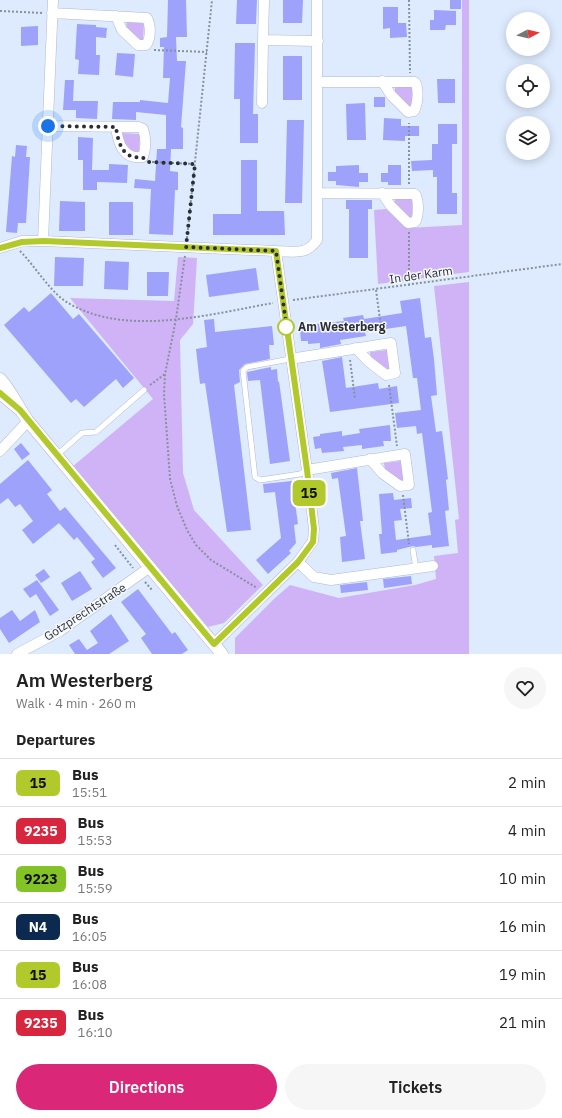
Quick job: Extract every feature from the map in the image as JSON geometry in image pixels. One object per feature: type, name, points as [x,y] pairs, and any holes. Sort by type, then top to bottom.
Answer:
[{"type":"street","points":[[44,241],[52,0]]},
{"type":"street","points":[[262,103],[264,0]]},
{"type":"street","points":[[0,248],[12,244],[44,241],[276,251],[301,251],[311,249],[317,240],[317,0]]},
{"type":"street","points":[[52,13],[116,16],[147,18],[149,23],[149,41],[146,45],[138,45],[122,30],[116,16]]},
{"type":"street","points":[[263,40],[318,41]]},
{"type":"street","points":[[318,82],[382,81],[415,82],[417,86],[416,106],[414,111],[408,112],[391,95],[382,81]]},
{"type":"street","points":[[48,126],[116,127],[143,129],[145,134],[145,151],[142,157],[135,158],[128,155],[119,145],[116,127]]},
{"type":"street","points":[[318,193],[382,193],[409,193],[415,194],[417,198],[417,219],[415,222],[408,223],[390,205],[382,193]]},
{"type":"street","points":[[214,644],[267,594],[298,562],[313,542],[307,470],[276,251]]},
{"type":"street","points":[[290,358],[391,343],[395,373],[386,375],[353,349]]},
{"type":"street","points":[[0,379],[12,392],[20,410]]},
{"type":"street","points":[[0,393],[20,410],[222,654]]},
{"type":"street","points":[[0,451],[28,420]]},
{"type":"street","points":[[307,470],[370,459],[405,454],[409,485],[400,486],[382,473],[370,459]]},
{"type":"street","points":[[298,562],[314,577],[331,580],[433,566]]},
{"type":"street","name":"Gotzprechtstraße","points":[[17,654],[60,631],[150,567]]},
{"type":"lane","points":[[290,358],[247,367],[243,371],[255,477],[260,480],[300,474],[307,470]]},
{"type":"lane","points":[[57,455],[82,433],[96,432],[144,390]]},
{"type":"lane","points":[[413,550],[416,569]]},
{"type":"path","points":[[212,0],[208,52],[186,247],[176,319],[165,374],[164,394],[170,479],[177,506],[187,530],[196,545],[211,560],[267,594]]},
{"type":"path","points":[[409,0],[410,81]]},
{"type":"path","points":[[0,11],[52,13]]},
{"type":"path","points":[[146,45],[152,50],[208,52]]},
{"type":"path","points":[[408,112],[409,193]]},
{"type":"path","points":[[142,157],[148,162],[195,164]]},
{"type":"path","points":[[408,223],[409,286]]},
{"type":"path","name":"In der Karm","points":[[12,244],[59,296],[70,304],[92,313],[131,320],[156,322],[283,302],[562,264]]},
{"type":"path","points":[[376,290],[384,344]]},
{"type":"path","points":[[353,349],[355,399]]},
{"type":"path","points":[[144,390],[165,374]]},
{"type":"path","points":[[386,375],[398,455]]},
{"type":"path","points":[[402,486],[410,551],[413,550]]},
{"type":"shaded area","points":[[462,0],[469,0],[469,272],[378,284],[374,210],[386,209],[407,228],[462,225]]},
{"type":"shaded area","points":[[127,21],[144,22],[143,41],[137,41],[126,29]]},
{"type":"shaded area","points":[[395,86],[412,87],[412,107],[406,107],[395,95]]},
{"type":"shaded area","points":[[122,133],[140,134],[139,153],[133,152],[122,140]]},
{"type":"shaded area","points":[[395,199],[412,199],[412,219],[406,219],[395,207]]},
{"type":"shaded area","points":[[178,257],[197,258],[193,324],[180,340],[183,473],[194,510],[263,585],[224,623],[208,627],[72,467],[153,399],[70,298],[174,301]]},
{"type":"shaded area","points":[[469,282],[469,654],[235,654],[235,638],[290,585],[339,598],[415,585],[436,579],[434,556],[458,553],[455,520],[459,519],[434,286]]},
{"type":"shaded area","points":[[387,350],[390,369],[384,370],[371,360],[370,352]]},
{"type":"shaded area","points":[[401,461],[404,480],[398,481],[385,471],[384,463]]},
{"type":"building","points":[[168,0],[186,0],[187,37],[176,37],[177,61],[186,61],[181,127],[183,128],[183,149],[166,149],[166,115],[136,112],[136,120],[112,119],[113,102],[140,102],[140,100],[168,103],[170,78],[163,78],[164,47],[160,47],[160,38],[167,37]]},
{"type":"building","points":[[237,0],[257,0],[256,24],[236,24]]},
{"type":"building","points":[[283,0],[303,0],[302,23],[283,23]]},
{"type":"building","points":[[450,0],[461,0],[461,9],[450,9]]},
{"type":"building","points":[[383,7],[398,7],[398,23],[406,23],[407,37],[390,38],[390,28],[383,29]]},
{"type":"building","points":[[434,10],[456,11],[456,25],[446,25],[445,30],[430,30],[430,20],[434,20]]},
{"type":"building","points":[[77,24],[96,25],[96,27],[107,28],[106,38],[96,37],[96,55],[100,55],[99,75],[78,74],[79,60],[75,59]]},
{"type":"building","points":[[38,26],[38,45],[21,46],[21,27]]},
{"type":"building","points":[[235,43],[255,43],[253,114],[258,114],[258,143],[240,143],[240,99],[234,99]]},
{"type":"building","points":[[117,53],[135,54],[133,77],[115,75]]},
{"type":"building","points":[[283,56],[302,56],[302,100],[283,100]]},
{"type":"building","points":[[437,79],[455,79],[455,103],[438,103]]},
{"type":"building","points":[[65,80],[74,80],[73,101],[98,101],[97,119],[76,118],[76,110],[63,110]]},
{"type":"building","points":[[374,97],[385,97],[385,107],[374,107]]},
{"type":"building","points":[[365,103],[366,140],[347,140],[346,104]]},
{"type":"building","points":[[384,118],[401,119],[401,126],[419,126],[419,136],[405,136],[405,141],[383,140]]},
{"type":"building","points":[[287,120],[304,120],[302,203],[285,203]]},
{"type":"building","points":[[438,124],[457,124],[457,144],[452,144],[452,193],[457,193],[457,214],[437,214],[437,177],[433,177],[433,170],[412,171],[411,161],[432,160],[432,144],[438,144]]},
{"type":"building","points":[[78,137],[93,138],[92,170],[109,170],[109,164],[128,165],[127,183],[97,182],[97,190],[83,190],[83,160],[78,160]]},
{"type":"building","points":[[16,145],[27,146],[26,157],[30,157],[26,223],[18,223],[17,233],[6,232],[12,156],[15,157]]},
{"type":"building","points":[[157,149],[171,149],[170,171],[178,172],[178,190],[175,190],[173,235],[149,234],[151,189],[134,188],[135,179],[155,181]]},
{"type":"building","points":[[241,160],[257,160],[257,211],[284,211],[285,235],[213,235],[213,214],[241,214]]},
{"type":"building","points":[[359,165],[359,173],[368,173],[368,182],[359,182],[359,187],[336,185],[336,181],[328,181],[328,172],[336,172],[336,166]]},
{"type":"building","points":[[388,165],[401,165],[401,185],[388,185],[388,182],[381,182],[381,173],[388,173]]},
{"type":"building","points":[[346,200],[372,200],[372,209],[368,209],[368,258],[349,258],[349,209],[346,209]]},
{"type":"building","points":[[60,201],[85,202],[85,231],[59,231]]},
{"type":"building","points":[[109,202],[133,202],[133,235],[109,235]]},
{"type":"building","points":[[55,257],[84,258],[83,286],[54,286]]},
{"type":"building","points":[[105,261],[129,262],[128,290],[104,289]]},
{"type":"building","points":[[256,268],[259,290],[209,297],[206,275]]},
{"type":"building","points":[[147,272],[169,272],[168,296],[147,296]]},
{"type":"building","points":[[51,293],[73,319],[79,314],[134,378],[123,388],[116,379],[84,407],[76,399],[71,403],[4,325],[24,307],[29,312]]},
{"type":"building","points":[[420,298],[425,338],[431,337],[434,359],[437,395],[431,396],[436,432],[442,431],[448,479],[446,480],[449,510],[445,511],[449,546],[432,548],[432,545],[413,546],[397,550],[397,552],[381,554],[379,534],[382,534],[379,494],[393,493],[394,500],[411,498],[412,508],[400,509],[402,520],[394,521],[396,540],[431,535],[428,513],[432,512],[422,433],[417,434],[416,426],[397,428],[395,413],[421,410],[417,378],[413,378],[406,326],[365,332],[366,336],[340,340],[341,344],[320,348],[320,343],[308,344],[308,341],[301,341],[300,331],[307,330],[306,325],[344,321],[343,318],[363,315],[364,319],[402,313],[400,301]]},
{"type":"building","points":[[214,319],[215,332],[272,326],[274,345],[269,345],[270,359],[245,364],[239,370],[240,382],[234,385],[251,530],[227,532],[205,383],[200,384],[196,349],[207,347],[204,320]]},
{"type":"building","points":[[342,357],[346,388],[378,383],[379,389],[397,386],[399,403],[330,412],[322,361]]},
{"type":"building","points":[[271,367],[271,370],[277,369],[290,461],[270,464],[260,380],[248,381],[247,372]]},
{"type":"building","points":[[390,425],[391,441],[383,441],[384,446],[362,449],[362,445],[343,447],[344,451],[322,453],[321,448],[315,449],[313,437],[320,436],[320,434],[342,431],[342,436],[360,433],[359,429]]},
{"type":"building","points":[[21,443],[30,454],[22,460],[14,449]]},
{"type":"building","points":[[28,460],[52,490],[47,494],[60,511],[65,507],[116,568],[103,578],[91,562],[95,559],[77,537],[74,540],[59,523],[33,544],[22,530],[33,521],[20,504],[15,507],[8,498],[0,504],[0,484]]},
{"type":"building","points":[[357,468],[363,521],[360,521],[365,559],[342,562],[340,537],[346,536],[338,478],[332,479],[331,473]]},
{"type":"building","points":[[292,481],[298,524],[294,525],[296,543],[289,551],[291,553],[268,574],[256,560],[281,538],[275,492],[264,493],[263,484]]},
{"type":"building","points":[[44,569],[50,577],[41,583],[35,575]]},
{"type":"building","points":[[80,571],[92,589],[72,601],[61,583]]},
{"type":"building","points":[[411,576],[412,584],[384,588],[383,579]]},
{"type":"building","points":[[37,580],[59,610],[50,616],[36,594],[30,598],[23,589]]},
{"type":"building","points":[[367,582],[368,590],[341,593],[340,585]]},
{"type":"building","points":[[138,589],[172,634],[175,632],[188,650],[182,654],[152,654],[141,638],[146,634],[121,602]]},
{"type":"building","points":[[12,610],[20,621],[35,610],[40,622],[9,643],[0,629],[0,618]]},
{"type":"building","points":[[111,614],[129,641],[109,654],[75,654],[69,645],[79,639],[87,650],[98,643],[90,631]]},
{"type":"bus line","name":"15","points":[[0,248],[22,242],[44,241],[276,251],[307,470],[314,529],[313,542],[298,562],[267,594],[214,644],[20,410],[4,398],[0,393]]},
{"type":"place","name":"Am Westerberg","points":[[286,327]]},
{"type":"route","points":[[48,126],[116,127],[119,145],[128,155],[135,158],[142,157],[148,162],[195,164],[186,247],[276,251],[287,330],[286,327]]}]
